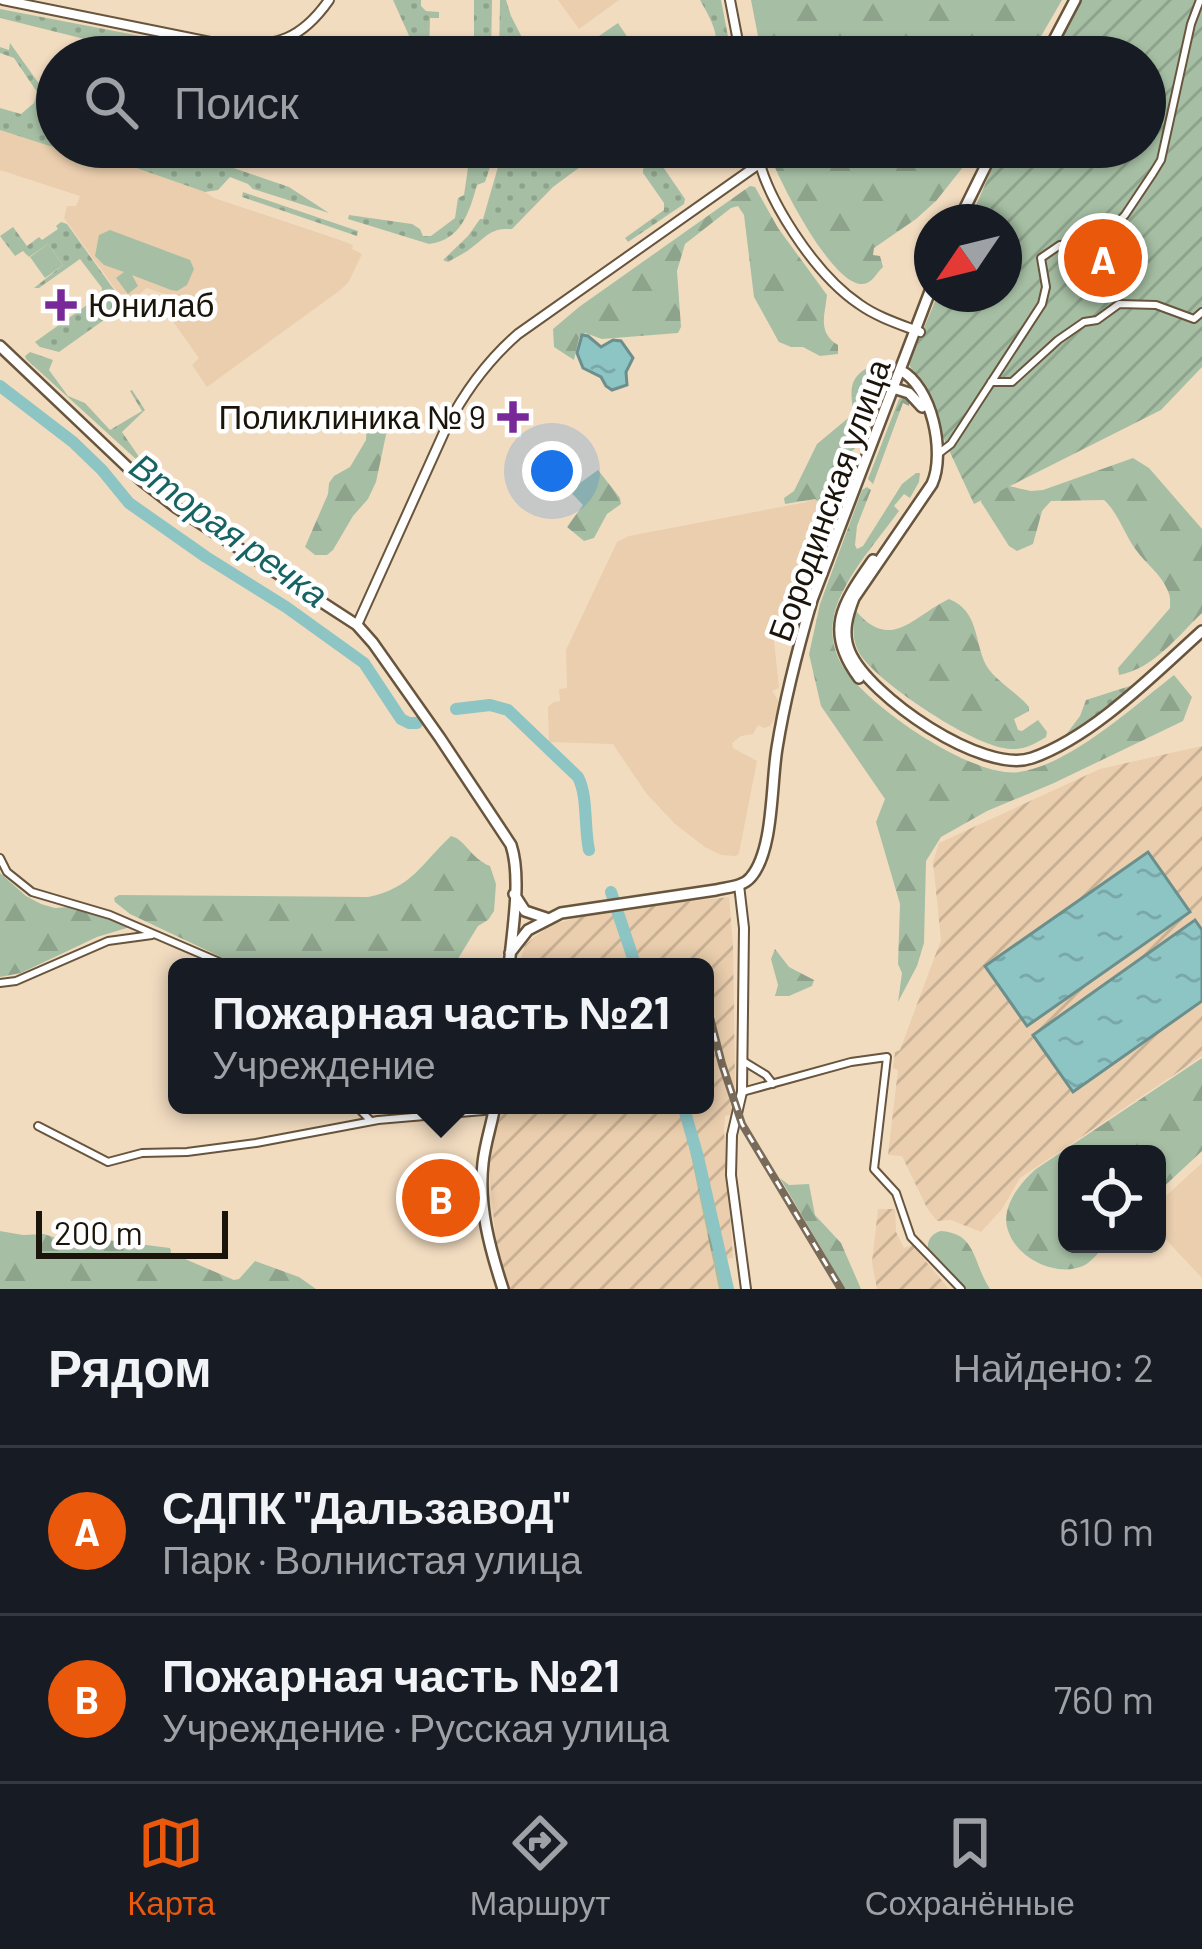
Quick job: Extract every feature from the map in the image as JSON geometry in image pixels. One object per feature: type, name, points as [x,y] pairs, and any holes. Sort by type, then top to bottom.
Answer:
[{"type":"main road","points":[[2,0],[180,36]]},
{"type":"main road","points":[[293,36],[329,0]]},
{"type":"main road","points":[[730,0],[737,36]]},
{"type":"main road","points":[[1058,36],[1078,0]]},
{"type":"main road","points":[[357,625],[446,428],[487,364],[518,334],[753,168]]},
{"type":"main road","points":[[761,168],[788,222],[841,291],[862,307],[918,331]]},
{"type":"main road","points":[[969,204],[987,168]]},
{"type":"main road","name":"Бородинская улица","points":[[740,888],[753,874],[764,847],[776,752],[802,634],[925,312]]},
{"type":"main road","points":[[0,346],[141,480],[357,625],[374,643],[515,856],[510,958]]},
{"type":"main road","points":[[902,371],[919,387],[934,428],[937,454],[928,482],[847,598],[839,623],[842,650],[863,683],[904,715],[981,761],[1005,766],[1034,762],[1126,703],[1202,633]]},
{"type":"main road","points":[[895,388],[916,398],[924,409],[937,454]]},
{"type":"main road","points":[[510,953],[519,939],[546,918],[567,911],[740,888],[744,928],[742,1092],[732,1135],[730,1175],[746,1289]]},
{"type":"main road","points":[[514,893],[526,910],[546,918]]},
{"type":"main road","points":[[494,1114],[483,1160],[483,1189],[487,1230],[503,1289]]},
{"type":"street","points":[[1166,137],[1200,0]]},
{"type":"street","points":[[937,454],[951,444],[1045,298],[1041,258],[1060,245],[1106,235],[1156,168]]},
{"type":"street","points":[[991,382],[1012,382],[1058,340],[1119,304],[1156,305],[1194,319],[1202,313]]},
{"type":"street","points":[[0,858],[7,872],[32,892],[110,915],[211,958]]},
{"type":"street","points":[[0,983],[16,981],[108,940],[156,935]]},
{"type":"street","points":[[742,1092],[887,1057],[874,1168],[896,1192],[910,1237],[961,1289]]},
{"type":"street","points":[[741,1060],[773,1084]]},
{"type":"street","points":[[364,1114],[370,1121]]},
{"type":"street","points":[[38,1126],[108,1162],[142,1153],[256,1143],[370,1121],[437,1114]]},
{"type":"shaded area","points":[[558,0],[619,0],[579,29]]},
{"type":"shaded area","points":[[0,130],[36,141],[36,168],[136,168],[340,240],[362,254],[339,291],[207,387],[192,365],[199,358],[164,309],[172,302],[147,288],[126,304],[64,218],[67,206],[76,206],[80,196],[0,170]]},
{"type":"shaded area","points":[[808,499],[824,505],[832,524],[795,634],[773,631],[779,688],[772,691],[779,712],[770,726],[758,725],[753,734],[732,743],[757,761],[739,853],[721,855],[675,824],[646,793],[613,744],[549,742],[548,707],[560,701],[559,689],[567,688],[566,650],[617,542]]},
{"type":"shaded area","points":[[1202,746],[1202,1056],[1069,1145],[1058,1145],[1058,1153],[1020,1178],[981,1232],[951,1220],[937,1221],[902,1156],[888,1155],[898,1070],[893,1068],[895,1052],[900,1050],[941,940],[933,862],[939,843],[1100,769]]},
{"type":"shaded area","points":[[729,897],[735,1082],[733,1114],[725,1116],[724,1129],[733,1258],[713,1260],[719,1289],[510,1289],[496,1244],[489,1167],[499,1114],[714,1114],[714,958],[521,958],[525,945],[550,925],[602,911]]},
{"type":"shaded area","points":[[1202,1163],[1202,1278],[1166,1240],[1166,1196]]},
{"type":"shaded area","points":[[878,1209],[895,1209],[896,1232],[904,1248],[912,1245],[949,1289],[877,1289],[872,1262]]},
{"type":"green space","points":[[393,0],[421,0],[426,11],[439,12],[439,18],[430,18],[430,36],[409,36]]},
{"type":"green space","points":[[474,0],[492,0],[491,36],[474,36]]},
{"type":"green space","points":[[500,0],[506,0],[521,36],[499,36]]},
{"type":"green space","points":[[700,0],[721,0],[728,36],[715,36]]},
{"type":"green space","points":[[751,0],[1062,0],[1041,36],[758,36]]},
{"type":"green space","points":[[1078,0],[1202,0],[1202,367],[1161,410],[974,504],[909,364],[931,312],[1022,312],[1022,204],[977,204],[992,168],[1166,168],[1166,36],[1058,36]]},
{"type":"green space","points":[[0,9],[141,36],[72,36],[0,18]]},
{"type":"green space","points":[[618,23],[627,36],[599,36]]},
{"type":"green space","points":[[10,43],[36,80],[36,91],[14,58],[0,53],[0,47],[9,50]]},
{"type":"green space","points":[[36,96],[36,142],[0,130],[0,108],[21,114]]},
{"type":"green space","points":[[136,168],[234,168],[289,187],[329,213],[230,177],[218,190],[205,192]]},
{"type":"green space","points":[[468,168],[490,168],[485,182],[477,185],[462,224],[449,237],[429,244],[348,219],[349,215],[412,224],[423,236],[431,236],[455,218],[458,198],[464,195]]},
{"type":"green space","points":[[498,168],[579,168],[512,229],[495,231],[448,262],[443,260],[483,219]]},
{"type":"green space","points":[[664,168],[684,204],[628,242],[625,238],[664,210],[643,169]]},
{"type":"green space","points":[[776,168],[962,168],[936,201],[914,204],[914,220],[874,248],[873,255],[880,256],[883,267],[863,284],[837,269],[810,232]]},
{"type":"green space","points":[[750,186],[827,295],[825,329],[838,345],[838,354],[820,356],[779,342],[754,297],[744,215],[738,206],[685,244],[677,271],[678,333],[602,339],[585,333],[579,338],[574,360],[554,347],[553,329],[579,307]]},
{"type":"green space","points":[[243,192],[358,231],[357,236],[242,197]]},
{"type":"green space","points":[[61,222],[125,305],[59,352],[35,342],[101,295],[102,288],[80,259],[34,288],[63,265],[48,244],[29,257],[23,251],[15,256],[0,236],[13,227],[27,246],[58,229]]},
{"type":"green space","points":[[110,230],[190,260],[194,269],[187,285],[171,290],[132,275],[138,286],[128,294],[116,278],[124,272],[95,256],[99,235]]},
{"type":"green space","points":[[48,244],[63,265],[45,278],[30,257]]},
{"type":"green space","points":[[30,352],[53,360],[49,370],[68,396],[85,403],[110,430],[142,411],[132,390],[145,410],[122,432],[148,470],[26,359]]},
{"type":"green space","points":[[867,368],[879,372],[887,383],[865,439],[837,465],[824,505],[815,499],[785,504],[784,498],[794,491],[817,444],[853,414],[853,383]]},
{"type":"green space","points":[[903,397],[909,406],[903,403],[873,484],[868,479]]},
{"type":"green space","points":[[374,416],[387,430],[376,482],[333,550],[315,555],[305,547],[329,483],[350,467]]},
{"type":"green space","points":[[1133,458],[1149,468],[1202,529],[1202,613],[1154,659],[1119,675],[1118,668],[1170,608],[1170,598],[1109,506],[1104,500],[1051,501],[1042,511],[1033,544],[1017,551],[981,502],[1004,485],[1043,490]]},
{"type":"green space","points":[[598,470],[621,504],[607,514],[594,538],[584,541],[567,527],[583,505],[566,487]]},
{"type":"green space","points":[[920,473],[919,482],[910,498],[904,494],[894,506],[899,511],[851,578],[833,621],[839,660],[872,699],[949,752],[999,771],[1019,772],[1080,746],[1174,675],[1192,697],[1183,721],[941,837],[926,861],[924,943],[898,1002],[900,904],[876,822],[885,799],[821,706],[809,654],[820,604],[862,490],[871,490],[857,526],[857,549],[902,484]]},
{"type":"green space","points":[[949,599],[971,619],[990,671],[1029,707],[1014,719],[1018,730],[1038,720],[1046,737],[1016,749],[975,738],[908,698],[861,656],[854,634],[856,611],[880,629],[891,630]]},
{"type":"green space","points":[[1133,685],[1112,704],[1065,736],[1086,700]]},
{"type":"green space","points":[[451,836],[490,866],[496,884],[494,911],[478,926],[458,958],[223,958],[130,914],[114,898],[368,897],[395,888]]},
{"type":"green space","points":[[0,873],[41,904],[84,906],[130,927],[97,937],[21,973],[0,977]]},
{"type":"green space","points":[[775,949],[789,967],[814,980],[812,986],[789,996],[775,996],[778,985],[771,959]]},
{"type":"green space","points":[[1202,1058],[1202,1151],[1166,1185],[1166,1145],[1072,1145]]},
{"type":"green space","points":[[686,1132],[689,1134],[724,1289],[719,1289]]},
{"type":"green space","points":[[1058,1154],[1058,1253],[1098,1253],[1085,1265],[1062,1269],[1038,1263],[1011,1238],[1007,1210],[1036,1169]]},
{"type":"green space","points":[[780,1178],[789,1185],[809,1184],[815,1215],[841,1243],[861,1289],[845,1289]]},
{"type":"green space","points":[[0,1231],[44,1234],[71,1243],[83,1237],[170,1248],[171,1253],[234,1280],[255,1261],[299,1277],[316,1289],[0,1289]]},
{"type":"green space","points":[[941,1231],[968,1244],[990,1289],[966,1289],[928,1248],[931,1237]]},
{"type":"water","points":[[582,335],[601,347],[621,341],[633,358],[626,372],[627,385],[612,390],[601,377],[583,368],[577,353]]},
{"type":"water","points":[[1148,852],[1190,912],[1027,1026],[985,966]]},
{"type":"water","points":[[1195,920],[1202,930],[1202,1001],[1073,1092],[1033,1035]]},
{"type":"waterway","name":"Вторая речка","points":[[0,386],[73,442],[129,503],[364,663],[401,719],[417,723]]},
{"type":"waterway","name":"Вторая речка","points":[[456,709],[490,705],[508,710],[578,777],[589,850]]},
{"type":"waterway","name":"Вторая речка","points":[[611,892],[633,958]]},
{"type":"waterway","name":"Вторая речка","points":[[686,1114],[728,1289]]},
{"type":"railway","points":[[714,1033],[742,1124],[841,1289]]},
{"type":"place","name":"СДПК \"Дальзавод\"","points":[[1103,258]]},
{"type":"place","name":"Юнилаб","points":[[61,305]]},
{"type":"place","name":"Поликлиника № 9","points":[[513,417]]},
{"type":"place","name":"Пожарная часть №21","points":[[441,1198]]}]
